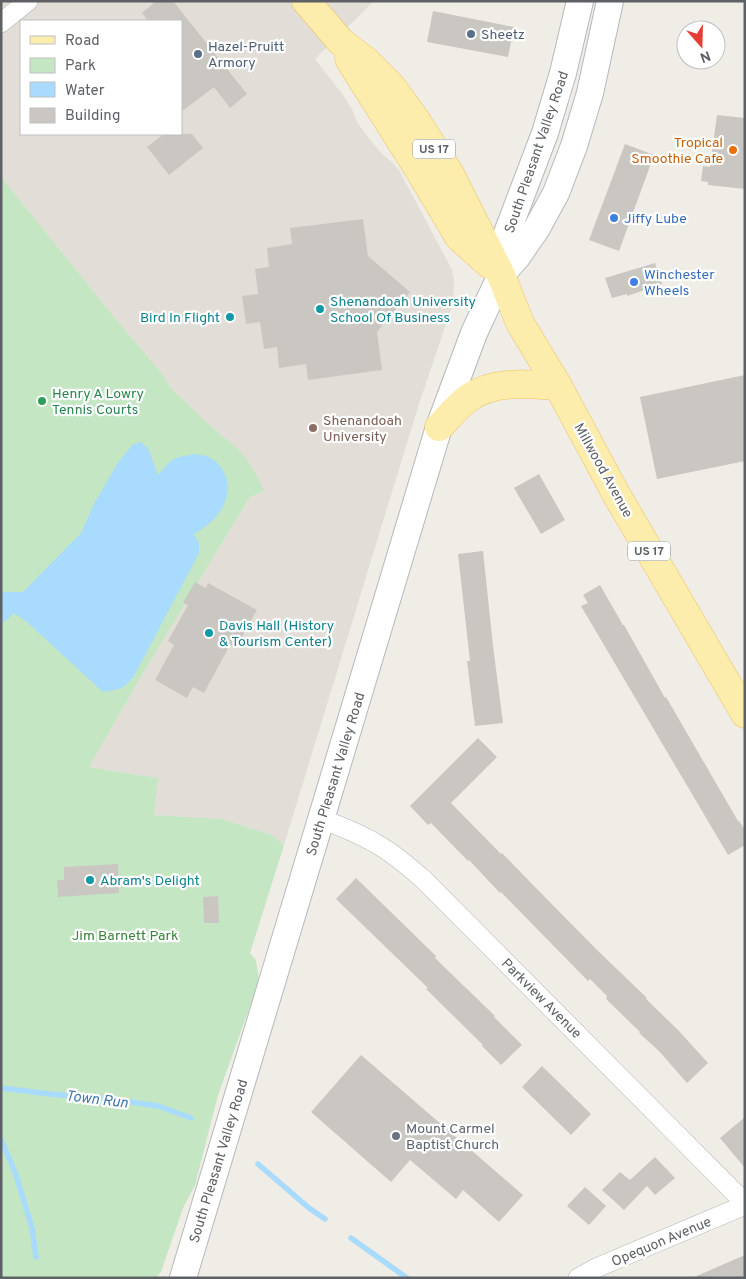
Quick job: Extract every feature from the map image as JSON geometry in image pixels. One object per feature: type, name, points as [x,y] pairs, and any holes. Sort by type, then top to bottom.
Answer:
[{"type":"main road","name":"Millwood Avenue","points":[[306,1],[342,42],[366,61],[392,87],[414,117],[450,174],[501,275],[520,323],[558,386],[616,494],[745,714]]},
{"type":"main road","name":"South Pleasant Valley Road","points":[[501,275],[507,233],[545,133],[564,72],[580,1]]},
{"type":"main road","name":"South Pleasant Valley Road","points":[[183,1278],[439,427],[474,333],[501,275],[517,257],[537,228],[556,193],[574,146],[590,93],[610,1]]},
{"type":"main road","points":[[439,427],[459,406],[470,397],[482,391],[502,385],[514,384],[558,386]]},
{"type":"street","points":[[1,23],[28,1]]},
{"type":"street","name":"Parkview Avenue","points":[[321,819],[376,843],[423,879],[745,1204]]},
{"type":"street","name":"Opequon Avenue","points":[[578,1278],[596,1268],[745,1204]]},
{"type":"shaded area","name":"Shenandoah University","points":[[1,1],[374,1],[315,59],[343,95],[352,109],[357,122],[370,140],[399,170],[452,270],[454,280],[453,303],[418,407],[284,845],[272,835],[222,819],[154,815],[157,778],[89,767],[142,675],[250,497],[264,491],[237,448],[205,421],[172,389],[159,370],[1,177]]},
{"type":"green space","name":"Jim Barnett Park","points":[[1,177],[159,370],[172,389],[205,421],[237,448],[248,461],[264,491],[250,497],[142,675],[89,767],[158,778],[154,815],[222,819],[272,835],[284,845],[250,953],[256,960],[259,981],[218,1095],[195,1185],[183,1208],[161,1272],[156,1278],[1,1278]]},
{"type":"water","points":[[140,442],[148,448],[158,475],[176,458],[190,455],[209,457],[216,462],[226,476],[227,495],[216,517],[194,534],[199,543],[199,553],[134,676],[121,688],[103,692],[27,622],[14,613],[1,627],[1,592],[23,592],[81,533],[94,504],[117,464],[132,445]]},
{"type":"building","name":"Hazel-Pruitt Armory","points":[[156,1],[173,1],[247,94],[230,108],[214,87],[182,111],[182,20],[147,20],[142,13]]},
{"type":"building","name":"Sheetz","points":[[433,11],[514,27],[508,57],[427,42]]},
{"type":"building","points":[[717,115],[745,118],[745,189],[708,185],[708,182],[701,181],[703,166],[710,167]]},
{"type":"building","points":[[192,134],[203,148],[169,175],[147,147],[163,135]]},
{"type":"building","points":[[625,144],[654,155],[619,251],[589,240]]},
{"type":"building","name":"Shenandoah University School Of Business","points":[[363,219],[368,256],[410,292],[377,332],[382,370],[308,380],[306,364],[279,368],[277,347],[264,349],[260,322],[246,324],[242,296],[258,294],[255,269],[269,267],[267,248],[292,244],[290,228]]},
{"type":"building","name":"Winchester Wheels","points":[[655,263],[662,284],[627,296],[627,294],[612,298],[605,278]]},
{"type":"building","points":[[745,375],[745,461],[657,479],[640,397]]},
{"type":"building","points":[[539,474],[565,520],[541,534],[514,488]]},
{"type":"building","points":[[483,551],[503,723],[475,726],[467,661],[470,661],[458,554]]},
{"type":"building","name":"Davis Hall (History & Tourism Center)","points":[[195,582],[206,588],[208,583],[257,610],[236,648],[230,645],[204,693],[193,687],[187,698],[155,680],[174,645],[168,641],[188,605],[183,603]]},
{"type":"building","points":[[600,585],[665,698],[745,830],[745,845],[728,855],[581,606],[588,603],[583,595]]},
{"type":"building","points":[[478,738],[497,757],[451,803],[647,998],[708,1063],[687,1083],[659,1051],[607,1000],[607,996],[590,979],[588,981],[469,860],[431,823],[428,825],[410,806]]},
{"type":"building","name":"Abram's Delight","points":[[118,864],[119,893],[58,897],[57,880],[64,880],[64,867]]},
{"type":"building","points":[[356,878],[436,956],[435,958],[522,1045],[501,1065],[426,989],[428,988],[336,899]]},
{"type":"building","points":[[218,896],[219,923],[204,923],[203,897]]},
{"type":"building","name":"Mount Carmel Baptist Church","points":[[361,1055],[523,1195],[499,1222],[463,1190],[456,1199],[410,1160],[391,1182],[311,1112]]},
{"type":"building","points":[[542,1066],[591,1114],[571,1135],[522,1087]]},
{"type":"building","points":[[745,1117],[745,1168],[720,1138]]},
{"type":"building","points":[[655,1157],[675,1178],[655,1195],[647,1186],[624,1210],[602,1190],[620,1172],[630,1180]]},
{"type":"building","points":[[585,1187],[606,1206],[589,1225],[567,1206]]},
{"type":"building","points":[[745,1255],[745,1278],[692,1278]]},
{"type":"waterway","name":"Town Run","points":[[1,1088],[158,1106],[191,1118]]},
{"type":"waterway","points":[[1,1139],[16,1175],[32,1228],[36,1257]]},
{"type":"waterway","name":"Town Run","points":[[258,1164],[309,1208],[325,1219]]},
{"type":"waterway","name":"Town Run","points":[[351,1238],[407,1278]]},
{"type":"place","name":"Sheetz","points":[[471,34]]},
{"type":"place","name":"Hazel-Pruitt Armory","points":[[198,54]]},
{"type":"place","name":"Tropical Smoothie Cafe","points":[[733,150]]},
{"type":"place","name":"Jiffy Lube","points":[[614,218]]},
{"type":"place","name":"Winchester Wheels","points":[[634,282]]},
{"type":"place","name":"Shenandoah University School Of Business","points":[[320,309]]},
{"type":"place","name":"Bird In Flight","points":[[230,317]]},
{"type":"place","name":"Henry A Lowry Tennis Courts","points":[[42,401]]},
{"type":"place","name":"Shenandoah University","points":[[313,428]]},
{"type":"place","name":"Davis Hall (History & Tourism Center)","points":[[209,633]]},
{"type":"place","name":"Abram's Delight","points":[[90,880]]},
{"type":"place","name":"Mount Carmel Baptist Church","points":[[396,1136]]}]
